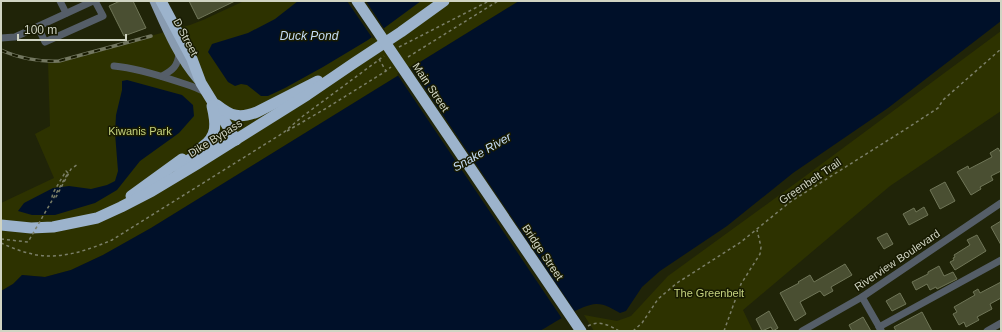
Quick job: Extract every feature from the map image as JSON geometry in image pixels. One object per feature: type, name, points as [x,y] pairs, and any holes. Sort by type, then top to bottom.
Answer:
[{"type":"highway","name":"D Street","points":[[161,1],[192,59],[201,83],[234,137]]},
{"type":"highway","name":"Main Street","points":[[357,1],[484,187]]},
{"type":"highway","name":"Dike Bypass","points":[[83,221],[234,137],[326,83],[444,1]]},
{"type":"highway","name":"Dike Bypass","points":[[1,225],[31,228],[58,226],[97,218],[109,213],[174,178],[322,78],[354,63]]},
{"type":"highway","points":[[209,96],[228,113],[236,116],[246,116],[257,112],[322,78]]},
{"type":"highway","points":[[130,196],[209,141],[214,132],[215,122],[209,96]]},
{"type":"highway","name":"Bridge Street","points":[[484,187],[584,328]]},
{"type":"main road","name":"D Street","points":[[154,1],[179,53],[189,69],[201,83]]},
{"type":"street","points":[[60,1],[66,14]]},
{"type":"street","points":[[1,38],[16,37],[38,26],[94,1],[103,16],[46,42],[38,26]]},
{"type":"street","points":[[162,76],[176,66],[179,59],[179,53]]},
{"type":"street","points":[[114,66],[130,68],[162,76],[193,86],[209,96]]},
{"type":"street","name":"Riverview Boulevard","points":[[802,331],[862,297],[1001,203]]},
{"type":"street","points":[[862,297],[880,329],[1001,260]]},
{"type":"street","points":[[987,331],[1001,323]]},
{"type":"path","points":[[398,48],[489,1]]},
{"type":"path","points":[[408,57],[498,1]]},
{"type":"path","name":"Greenbelt Trail","points":[[633,331],[642,323],[658,299],[677,283],[741,242],[790,202],[938,108],[944,100],[1001,49]]},
{"type":"path","points":[[283,133],[303,116],[385,55]]},
{"type":"path","points":[[379,59],[386,71]]},
{"type":"path","points":[[1,244],[35,255],[51,256],[76,253],[112,240],[393,66]]},
{"type":"path","points":[[1,238],[28,242],[54,198],[68,172],[66,171],[53,193],[52,196],[54,198],[56,197],[71,169],[78,164]]},
{"type":"path","points":[[724,331],[741,284],[760,254],[761,247],[757,230]]},
{"type":"path","points":[[584,328],[592,323],[607,324],[620,331]]},
{"type":"green space","name":"Kiwanis Park","points":[[244,1],[519,1],[151,228],[103,255],[71,270],[45,277],[22,275],[13,284],[1,291],[1,203],[54,178],[35,134],[50,126],[48,61],[59,61],[75,57],[190,25]]},
{"type":"green space","name":"The Greenbelt","points":[[1001,31],[1001,111],[890,186],[743,310],[753,331],[594,331],[584,315],[617,321],[631,316],[668,276]]},
{"type":"water","name":"Duck Pond","points":[[298,1],[421,1],[368,40],[323,67],[268,96],[261,96],[247,85],[241,84],[235,86],[228,82],[208,52],[212,44],[248,33],[275,19]]},
{"type":"water","name":"Snake River","points":[[519,1],[1001,1],[1001,21],[888,108],[793,173],[727,226],[660,271],[642,287],[626,311],[620,313],[603,305],[591,305],[568,314],[540,331],[1,331],[1,291],[13,284],[22,275],[45,277],[71,270],[103,255],[151,228]]},
{"type":"water","points":[[127,80],[182,95],[193,105],[194,116],[179,133],[140,161],[117,190],[95,203],[55,215],[32,215],[18,211],[24,203],[53,188],[69,186],[91,189],[107,185],[115,181],[118,171],[115,133],[116,115],[122,90],[122,81]]},
{"type":"pier","points":[[347,1],[366,1],[385,30],[373,39]]},
{"type":"pier","points":[[410,66],[576,313],[563,320],[397,74]]},
{"type":"building","points":[[120,1],[133,1],[146,28],[124,36],[109,6]]},
{"type":"building","points":[[189,1],[235,1],[198,19]]},
{"type":"building","points":[[998,148],[1001,153],[1001,171],[991,176],[993,180],[980,187],[981,189],[971,195],[957,172],[968,166],[969,169],[992,157],[990,153]]},
{"type":"building","points":[[945,182],[955,201],[940,209],[930,190]]},
{"type":"building","points":[[924,207],[928,215],[909,225],[903,214],[914,208],[916,212]]},
{"type":"building","points":[[1001,221],[1001,245],[991,227]]},
{"type":"building","points":[[887,233],[893,244],[884,249],[877,238]]},
{"type":"building","points":[[977,235],[986,251],[955,270],[950,262],[954,260],[954,255],[970,245],[967,240]]},
{"type":"building","points":[[845,264],[852,275],[831,287],[833,291],[824,296],[820,291],[800,302],[806,314],[795,321],[780,293],[799,283],[798,282],[810,275],[814,282]]},
{"type":"building","points":[[939,266],[944,276],[953,272],[957,279],[937,289],[936,287],[930,290],[927,284],[916,290],[912,282],[928,274],[928,272]]},
{"type":"building","points":[[1001,282],[1001,298],[990,304],[992,309],[977,317],[979,320],[966,327],[964,322],[959,325],[953,314],[957,312],[954,307],[975,295],[973,292],[978,289],[980,293]]},
{"type":"building","points":[[900,293],[906,304],[892,311],[886,301]]},
{"type":"building","points":[[769,311],[778,328],[773,331],[771,327],[762,331],[756,319]]},
{"type":"building","points":[[922,312],[932,331],[896,331],[894,327]]},
{"type":"building","points":[[863,317],[871,331],[852,331],[849,325]]},
{"type":"railway","points":[[1,50],[29,59],[59,61],[151,36]]}]
